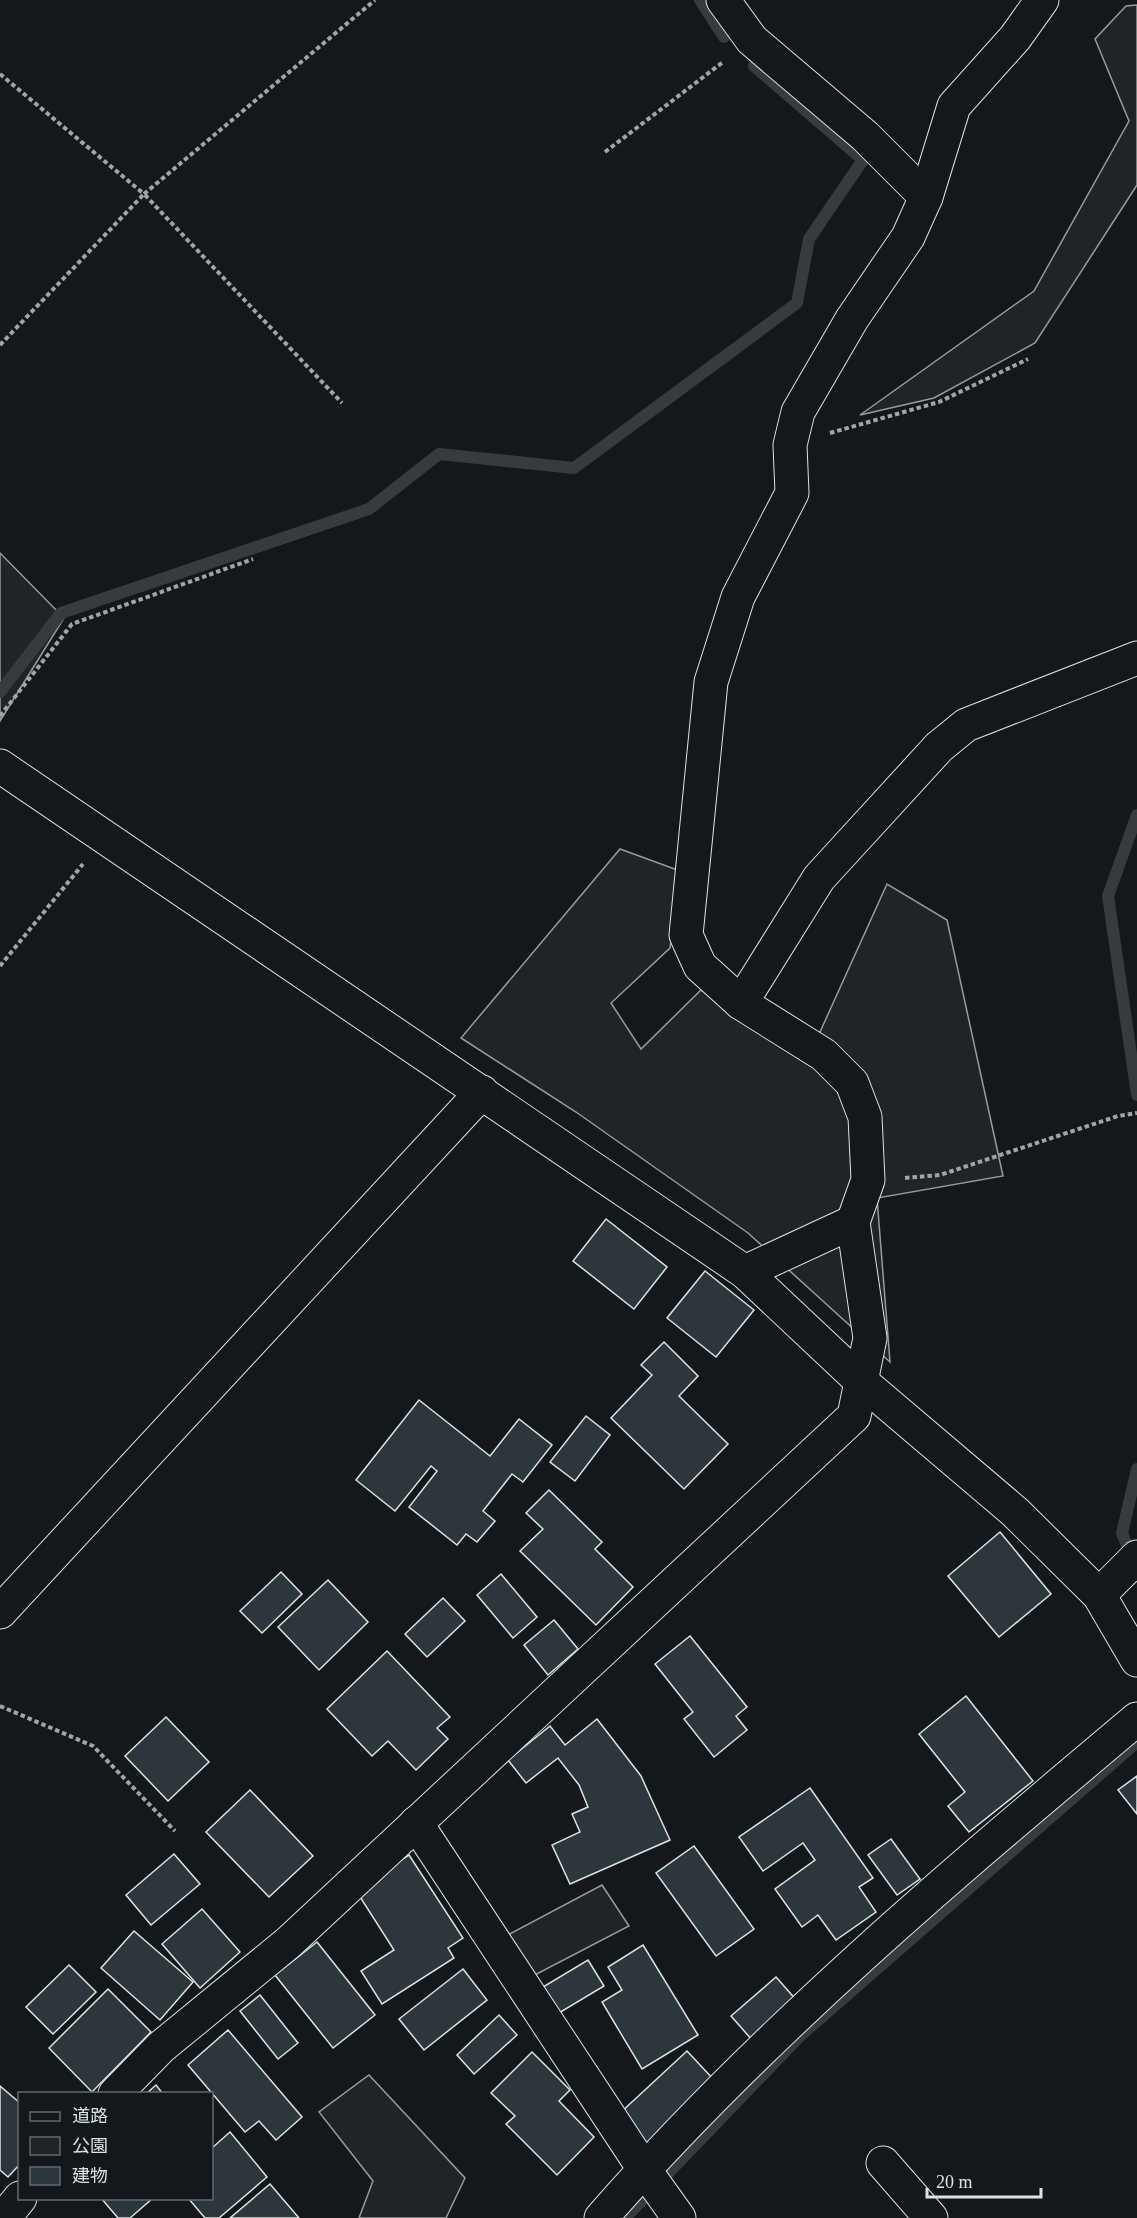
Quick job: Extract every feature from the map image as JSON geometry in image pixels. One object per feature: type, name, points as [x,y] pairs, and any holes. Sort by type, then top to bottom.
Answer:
[{"type":"street","points":[[723,0],[752,40],[865,136],[926,197]]},
{"type":"street","points":[[117,2092],[161,2047],[288,1943],[854,1416],[870,1338],[853,1222],[868,1180],[865,1117],[852,1083],[824,1055],[741,1003],[700,966],[686,935],[711,681],[738,597],[792,493],[790,445],[798,412],[852,319],[908,237],[926,197],[954,106],[1015,38],[1042,0]]},
{"type":"street","points":[[741,1003],[819,878],[939,747],[966,724],[1137,658]]},
{"type":"street","points":[[0,766],[745,1272],[862,1382],[1015,1512],[1118,1576],[1137,1660]]},
{"type":"street","points":[[0,1612],[482,1092]]},
{"type":"street","points":[[745,1272],[853,1222]]},
{"type":"street","points":[[601,2218],[644,2169],[822,1991],[1137,1719]]},
{"type":"street","points":[[416,1823],[672,2209]]},
{"type":"street","points":[[883,2163],[931,2218]]},
{"type":"street","points":[[4,2218],[19,2200]]},
{"type":"path","points":[[0,345],[144,195],[375,0]]},
{"type":"path","points":[[604,152],[752,40]]},
{"type":"path","points":[[0,74],[144,195],[342,403]]},
{"type":"path","points":[[790,445],[939,402],[1028,359]]},
{"type":"path","points":[[0,716],[72,624],[253,559]]},
{"type":"path","points":[[0,966],[105,838]]},
{"type":"path","points":[[868,1180],[940,1175],[1118,1116],[1137,1113]]},
{"type":"path","points":[[0,1706],[93,1746],[175,1831]]},
{"type":"green space","points":[[1137,5],[1137,185],[1035,343],[934,398],[860,415],[1034,291],[1129,121],[1095,39],[1126,6]]},
{"type":"green space","points":[[0,553],[64,618],[0,721]]},
{"type":"green space","points":[[620,849],[683,872],[670,948],[611,1003],[641,1049],[701,990],[749,1026],[820,1032],[887,884],[947,920],[1003,1176],[877,1198],[890,1362],[748,1233],[576,1112],[461,1038]]},
{"type":"green space","points":[[602,1885],[629,1926],[529,1978],[502,1938]]},
{"type":"green space","points":[[369,2075],[465,2178],[446,2218],[359,2218],[373,2181],[319,2112]]},
{"type":"building","points":[[606,1219],[667,1267],[634,1309],[573,1261]]},
{"type":"building","points":[[705,1271],[754,1310],[716,1357],[667,1318]]},
{"type":"building","points":[[664,1342],[698,1376],[679,1396],[728,1444],[684,1489],[611,1418],[652,1375],[641,1365]]},
{"type":"building","points":[[419,1400],[490,1456],[519,1419],[552,1445],[523,1482],[512,1474],[483,1511],[495,1521],[477,1542],[466,1534],[457,1545],[409,1507],[437,1471],[431,1466],[395,1511],[356,1480]]},
{"type":"building","points":[[586,1416],[610,1435],[575,1481],[550,1462]]},
{"type":"building","points":[[549,1490],[602,1542],[595,1549],[633,1587],[596,1625],[520,1551],[543,1529],[526,1513]]},
{"type":"building","points":[[1000,1532],[1051,1594],[999,1637],[948,1576]]},
{"type":"building","points":[[281,1572],[302,1594],[262,1633],[240,1611]]},
{"type":"building","points":[[501,1574],[537,1617],[513,1638],[477,1595]]},
{"type":"building","points":[[328,1580],[368,1622],[319,1670],[278,1627]]},
{"type":"building","points":[[443,1598],[465,1621],[427,1657],[405,1634]]},
{"type":"building","points":[[554,1620],[578,1649],[548,1675],[524,1645]]},
{"type":"building","points":[[690,1636],[747,1707],[736,1716],[747,1730],[714,1757],[684,1719],[693,1712],[655,1664]]},
{"type":"building","points":[[387,1651],[450,1717],[437,1728],[448,1739],[416,1770],[388,1741],[372,1756],[327,1709]]},
{"type":"building","points":[[966,1696],[1033,1781],[969,1832],[948,1806],[965,1792],[919,1734]]},
{"type":"building","points":[[166,1717],[209,1762],[168,1801],[125,1756]]},
{"type":"building","points":[[597,1719],[641,1776],[670,1840],[570,1884],[552,1845],[580,1832],[572,1814],[588,1807],[579,1785],[558,1758],[526,1783],[508,1760],[550,1726],[565,1745]]},
{"type":"building","points":[[1137,1776],[1137,1814],[1118,1790]]},
{"type":"building","points":[[810,1788],[873,1878],[859,1887],[876,1912],[836,1940],[818,1915],[802,1927],[775,1889],[815,1860],[803,1843],[763,1871],[739,1837]]},
{"type":"building","points":[[250,1790],[313,1856],[269,1897],[206,1832]]},
{"type":"building","points":[[891,1839],[920,1879],[897,1895],[868,1855]]},
{"type":"building","points":[[694,1846],[754,1929],[716,1956],[656,1873]]},
{"type":"building","points":[[174,1854],[200,1884],[151,1925],[126,1895]]},
{"type":"building","points":[[409,1855],[463,1938],[448,1948],[454,1958],[382,2004],[361,1971],[394,1950],[355,1889]]},
{"type":"building","points":[[202,1909],[240,1952],[200,1988],[162,1944]]},
{"type":"building","points":[[134,1931],[193,1982],[160,2020],[101,1968]]},
{"type":"building","points":[[317,1942],[375,2015],[333,2048],[275,1975]]},
{"type":"building","points":[[643,1945],[698,2035],[642,2069],[602,2002],[622,1990],[608,1967]]},
{"type":"building","points":[[588,1960],[604,1986],[554,2016],[538,1990]]},
{"type":"building","points":[[69,1965],[96,1992],[53,2034],[26,2007]]},
{"type":"building","points":[[463,1969],[487,2000],[424,2050],[399,2019]]},
{"type":"building","points":[[776,1977],[798,2002],[753,2041],[731,2016]]},
{"type":"building","points":[[108,1989],[151,2032],[92,2092],[49,2048]]},
{"type":"building","points":[[260,1995],[298,2043],[278,2059],[240,2011]]},
{"type":"building","points":[[499,2015],[517,2035],[474,2074],[457,2055]]},
{"type":"building","points":[[228,2030],[302,2117],[276,2140],[259,2121],[245,2132],[188,2065]]},
{"type":"building","points":[[687,2051],[715,2081],[647,2144],[619,2114]]},
{"type":"building","points":[[532,2052],[570,2090],[559,2101],[594,2137],[557,2175],[506,2124],[515,2116],[491,2093]]},
{"type":"building","points":[[156,2085],[161,2092],[148,2092]]},
{"type":"building","points":[[0,2086],[18,2101],[18,2166],[8,2177],[0,2170]]},
{"type":"building","points":[[230,2132],[267,2177],[219,2218],[205,2218],[190,2200],[213,2200],[213,2147]]},
{"type":"building","points":[[270,2184],[299,2218],[230,2218]]},
{"type":"building","points":[[103,2200],[151,2200],[130,2218],[118,2218]]},
{"type":"waterway","points":[[700,0],[724,37]]},
{"type":"waterway","points":[[0,692],[61,613],[369,509],[439,454],[574,468],[797,303],[809,239],[863,160],[754,66]]},
{"type":"waterway","points":[[1137,815],[1108,896],[1137,1095]]},
{"type":"waterway","points":[[1133,1560],[1122,1533],[1137,1469]]},
{"type":"waterway","points":[[625,2218],[800,2036],[1137,1742]]}]
